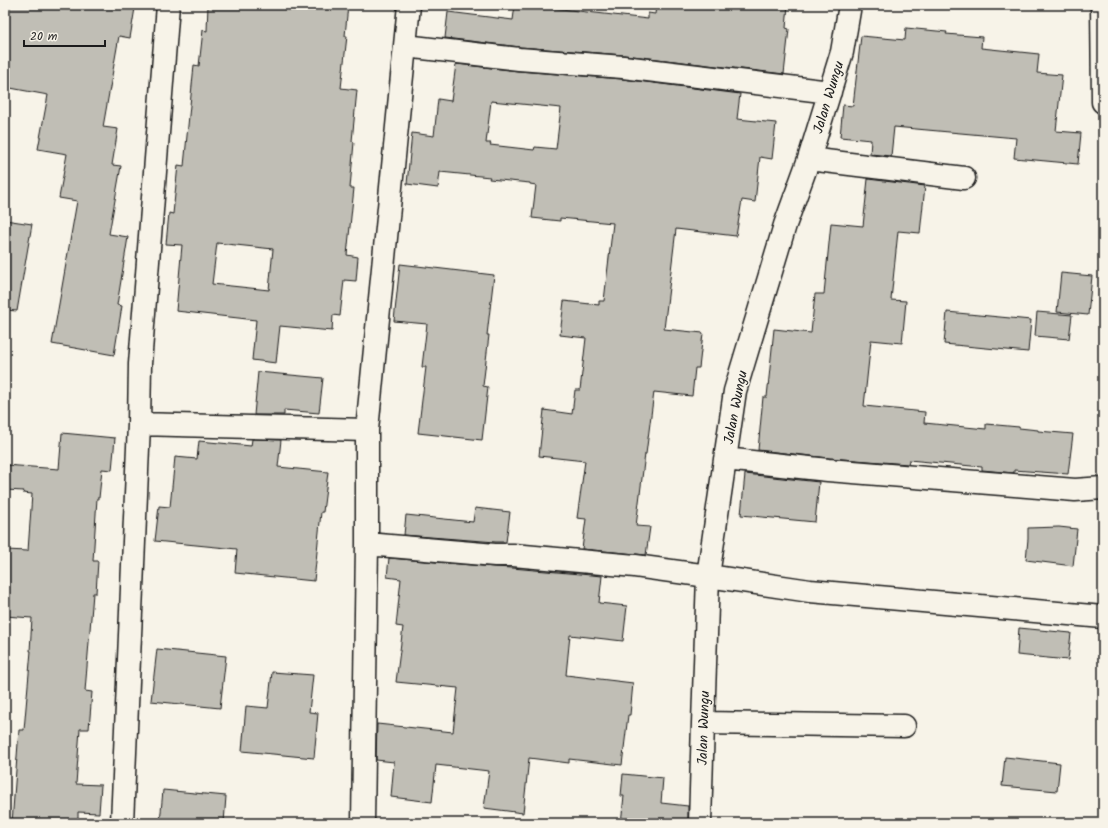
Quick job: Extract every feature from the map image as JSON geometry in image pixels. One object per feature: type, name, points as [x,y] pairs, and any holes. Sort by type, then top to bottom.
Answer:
[{"type":"street","points":[[122,823],[139,424],[140,364],[168,5]]},
{"type":"street","points":[[363,823],[367,430],[408,5]]},
{"type":"street","name":"Jalan Wungu","points":[[700,823],[708,576],[735,391],[785,225],[809,158],[842,52],[850,5]]},
{"type":"street","points":[[1102,5],[1103,102]]},
{"type":"street","points":[[405,46],[519,59],[623,67],[830,92]]},
{"type":"street","points":[[809,158],[964,178]]},
{"type":"street","points":[[139,424],[367,430]]},
{"type":"street","points":[[725,459],[835,471],[1075,490],[1103,488]]},
{"type":"street","points":[[367,544],[495,555],[520,555],[635,566],[810,591],[1103,618]]},
{"type":"street","points":[[703,723],[904,726]]},
{"type":"building","points":[[5,5],[121,5],[135,8],[130,38],[119,36],[103,127],[118,129],[112,165],[121,166],[109,234],[128,237],[117,305],[122,306],[114,355],[52,344],[77,201],[59,198],[67,154],[38,149],[48,95],[5,87]]},
{"type":"building","points":[[208,5],[348,5],[345,36],[347,36],[341,88],[357,90],[352,141],[354,142],[350,188],[354,188],[347,255],[358,257],[356,281],[344,280],[340,316],[333,315],[332,331],[280,326],[276,363],[252,360],[256,320],[176,311],[182,245],[166,244],[169,213],[173,214],[178,165],[184,166],[194,65],[199,66],[203,30],[207,31]],"holes":[[[217,243],[273,249],[269,290],[212,284]]]},
{"type":"building","points":[[515,5],[648,19],[648,13],[655,14],[656,5],[788,5],[786,28],[789,29],[784,74],[624,55],[520,47],[445,38],[448,12],[513,20]]},
{"type":"building","points":[[906,28],[947,32],[946,34],[982,37],[981,48],[1039,54],[1037,73],[1062,75],[1056,131],[1081,133],[1078,164],[1014,158],[1016,138],[894,127],[891,156],[870,154],[871,140],[840,137],[843,105],[853,106],[861,36],[905,40]]},
{"type":"building","points":[[456,64],[518,71],[622,79],[740,94],[737,119],[776,123],[772,159],[760,157],[755,202],[742,200],[736,236],[676,229],[664,329],[703,333],[699,368],[695,368],[692,396],[654,392],[636,526],[650,527],[646,555],[582,549],[586,519],[577,518],[585,461],[539,456],[544,410],[572,414],[575,390],[580,390],[586,338],[560,335],[564,301],[599,305],[599,301],[604,301],[613,223],[560,218],[560,221],[532,218],[536,185],[530,183],[440,172],[438,188],[407,184],[412,133],[434,136],[438,99],[451,101]],"holes":[[[491,101],[561,108],[556,149],[535,147],[534,150],[490,145],[491,143],[486,143]]]},
{"type":"building","points":[[868,179],[925,186],[920,233],[898,231],[891,300],[906,301],[902,343],[871,340],[864,406],[925,412],[924,423],[986,429],[986,424],[1073,434],[1068,474],[1014,470],[1014,473],[982,470],[982,467],[909,460],[908,464],[829,458],[758,450],[763,397],[767,397],[774,329],[811,333],[815,294],[824,294],[831,223],[863,226]]},
{"type":"building","points":[[5,220],[32,224],[17,311],[5,310]]},
{"type":"building","points":[[400,264],[494,275],[483,386],[488,387],[482,440],[418,433],[426,367],[422,367],[427,324],[394,321]]},
{"type":"building","points":[[1061,273],[1092,276],[1088,315],[1057,312]]},
{"type":"building","points":[[947,312],[1031,320],[1028,352],[944,344]]},
{"type":"building","points":[[1037,312],[1072,315],[1069,339],[1035,336]]},
{"type":"building","points":[[258,372],[323,378],[319,413],[284,410],[284,415],[254,415]]},
{"type":"building","points":[[62,433],[115,438],[112,470],[102,469],[99,498],[97,498],[93,561],[98,561],[96,593],[93,593],[85,691],[92,692],[89,729],[80,729],[76,784],[101,785],[99,813],[78,812],[78,823],[12,823],[19,730],[24,730],[31,651],[32,618],[5,616],[5,550],[28,551],[32,494],[23,493],[24,491],[5,490],[5,465],[59,469]]},
{"type":"building","points":[[252,439],[281,440],[278,467],[328,472],[323,512],[321,512],[314,581],[235,573],[237,549],[155,541],[159,506],[170,507],[175,457],[197,459],[199,441],[251,446]]},
{"type":"building","points":[[745,474],[819,482],[815,522],[741,515]]},
{"type":"building","points":[[475,508],[510,512],[506,542],[404,535],[406,515],[473,522]]},
{"type":"building","points":[[1059,527],[1077,529],[1073,566],[1026,560],[1028,528]]},
{"type":"building","points":[[389,558],[602,576],[599,603],[627,606],[623,641],[570,635],[566,675],[633,683],[630,715],[628,715],[622,765],[569,759],[569,763],[529,758],[523,813],[484,808],[489,771],[436,765],[432,802],[391,797],[394,762],[376,760],[377,724],[453,732],[458,688],[396,682],[403,627],[396,626],[401,579],[387,577]]},
{"type":"building","points":[[1019,628],[1071,633],[1068,660],[1017,655]]},
{"type":"building","points":[[157,649],[226,656],[220,708],[151,701]]},
{"type":"building","points":[[272,672],[313,675],[309,712],[318,713],[314,758],[242,751],[246,706],[268,708]]},
{"type":"building","points":[[1005,757],[1060,763],[1057,791],[1002,786]]},
{"type":"building","points":[[623,774],[663,778],[661,803],[688,806],[688,823],[621,823],[624,796],[621,796]]},
{"type":"building","points":[[163,790],[226,796],[224,823],[160,823]]}]
